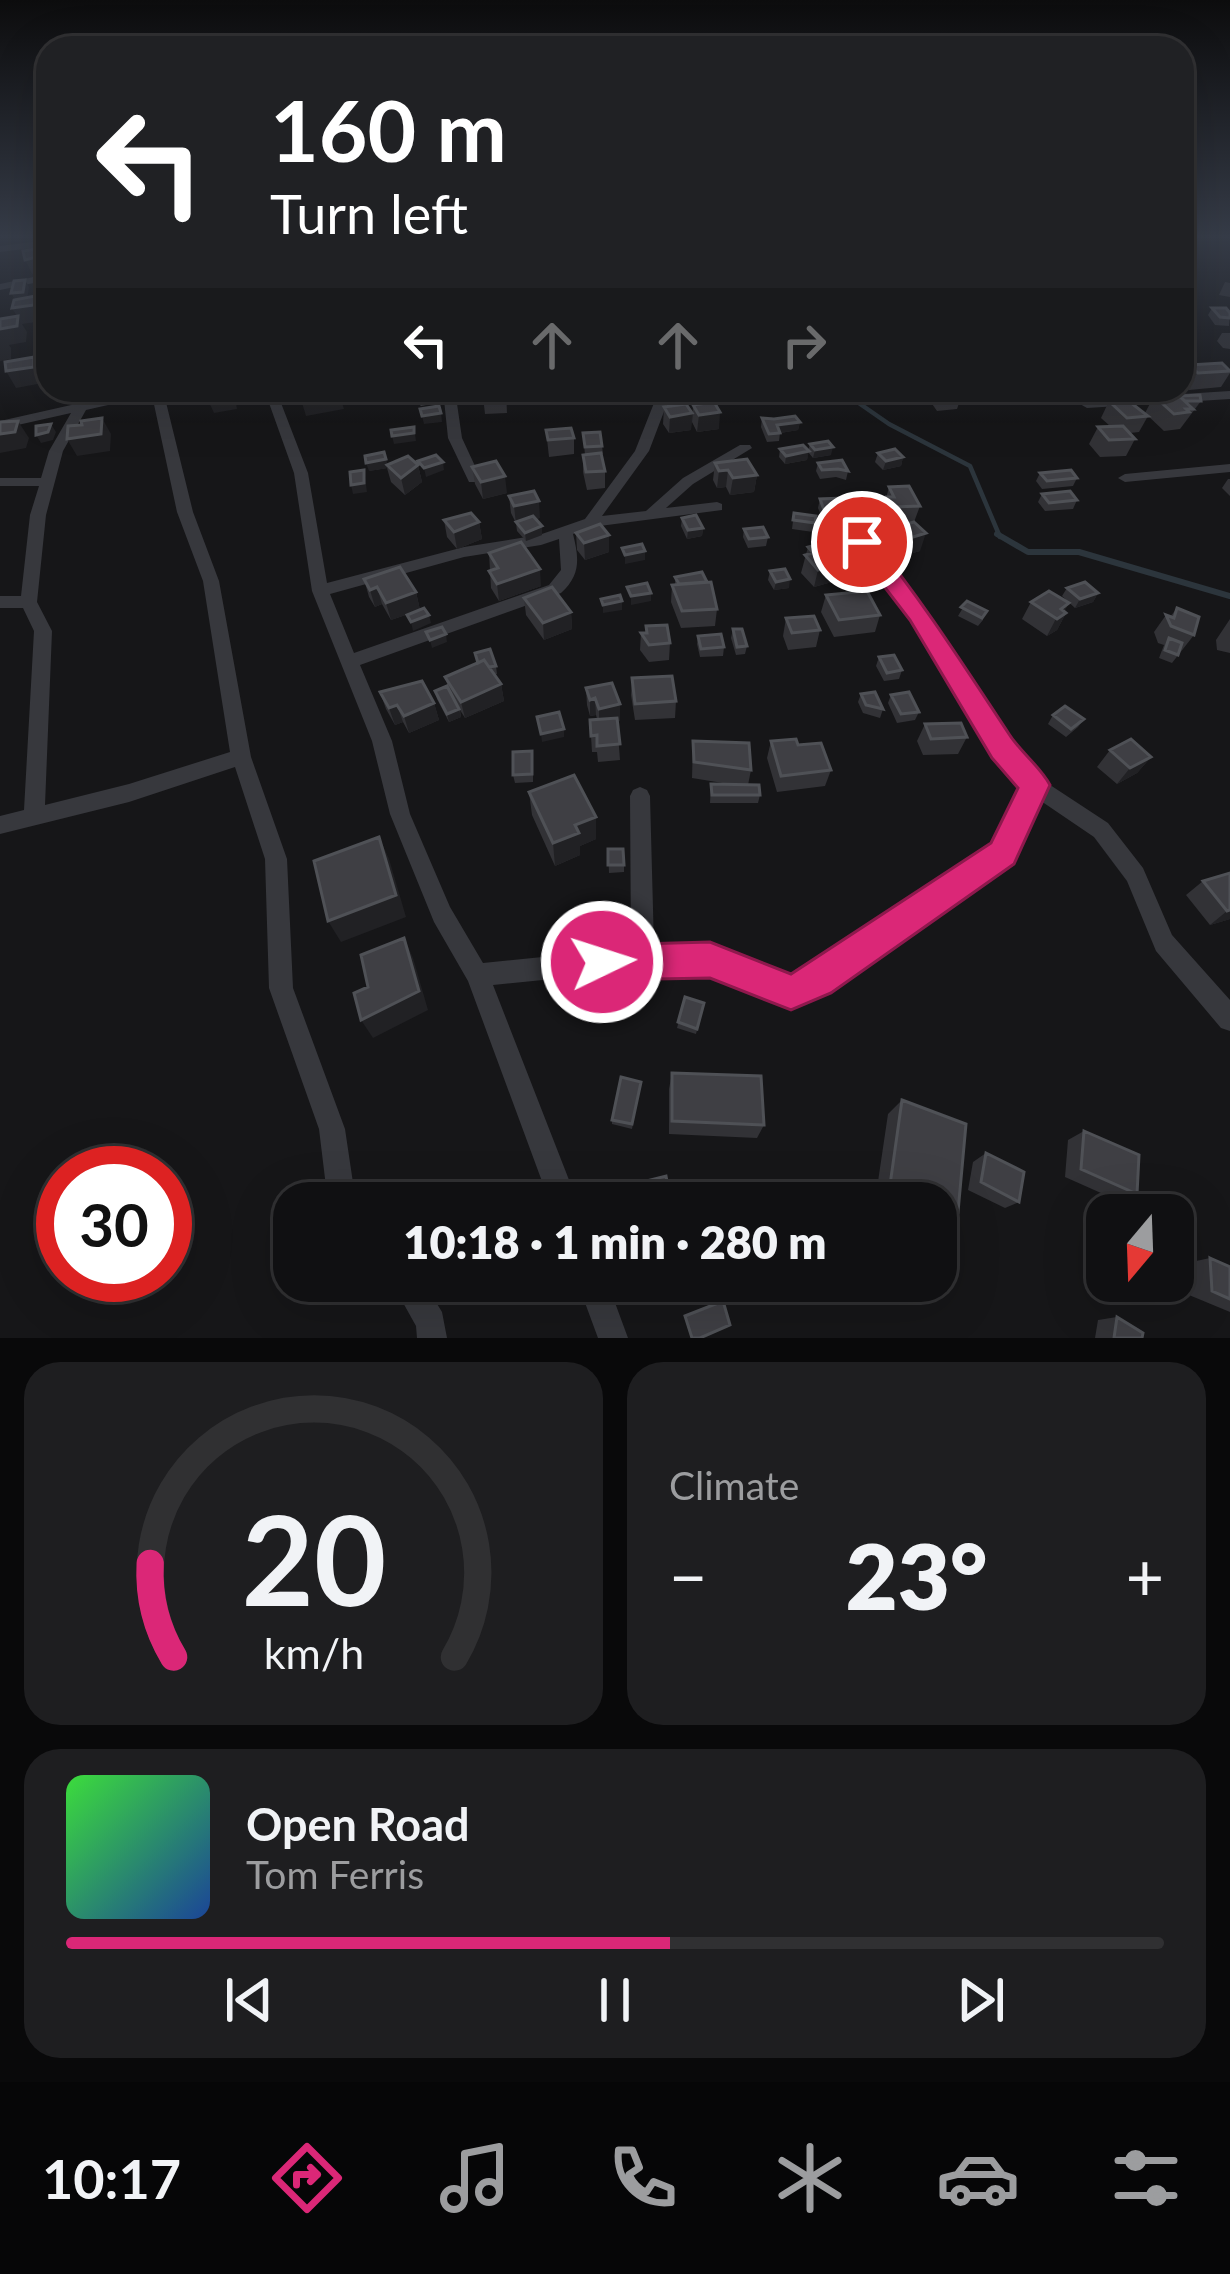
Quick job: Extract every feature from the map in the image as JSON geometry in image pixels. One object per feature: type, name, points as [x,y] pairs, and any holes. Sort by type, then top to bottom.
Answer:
[{"type":"street","points":[[1194,397],[1230,395]]},
{"type":"street","points":[[0,425],[105,402]]},
{"type":"street","points":[[159,402],[185,512],[211,581],[241,757],[276,859],[281,988],[332,1129],[339,1182]]},
{"type":"street","points":[[275,402],[301,473],[320,591],[382,741],[400,814],[442,914],[477,975],[556,1182]]},
{"type":"street","points":[[450,402],[454,438],[474,479]]},
{"type":"street","points":[[590,522],[642,451],[661,402]]},
{"type":"street","points":[[1088,404],[1120,402]]},
{"type":"street","points":[[34,814],[43,631],[29,602],[45,482],[64,431],[80,408]]},
{"type":"street","points":[[653,512],[688,481],[745,448]]},
{"type":"street","points":[[1125,478],[1230,468]]},
{"type":"street","points":[[0,482],[45,482]]},
{"type":"street","points":[[320,591],[590,522],[717,507]]},
{"type":"street","points":[[351,661],[555,589],[569,578],[572,566],[565,532]]},
{"type":"street","points":[[862,542],[919,614],[1003,750],[1034,785],[1101,830],[1135,875],[1164,943],[1230,1019]]},
{"type":"street","points":[[0,602],[29,602]]},
{"type":"street","points":[[0,825],[129,793],[241,757]]},
{"type":"street","points":[[477,975],[643,958],[710,960],[791,992],[818,980],[1002,853],[1034,785]]},
{"type":"street","points":[[640,796],[643,958]]},
{"type":"street","points":[[418,1302],[431,1323],[432,1338]]},
{"type":"street","points":[[600,1302],[613,1338]]},
{"type":"building","points":[[35,297],[34,305],[12,308],[14,300]]},
{"type":"building","points":[[1212,308],[1226,308],[1230,318],[1220,317]]},
{"type":"building","points":[[18,316],[17,326],[0,329],[0,319]]},
{"type":"building","points":[[34,357],[34,367],[6,371],[5,362]]},
{"type":"building","points":[[1222,363],[1230,371],[1198,373],[1194,365]]},
{"type":"building","points":[[714,402],[720,412],[699,415],[693,405]]},
{"type":"building","points":[[1110,402],[1130,402],[1148,416],[1127,418]]},
{"type":"building","points":[[1161,402],[1186,402],[1193,409],[1186,409],[1189,412],[1174,414]]},
{"type":"building","points":[[686,404],[692,413],[670,417],[664,407]]},
{"type":"building","points":[[439,406],[441,413],[422,416],[420,409]]},
{"type":"building","points":[[795,416],[800,422],[777,425],[780,433],[769,434],[762,418],[774,419]]},
{"type":"building","points":[[102,418],[101,434],[67,439],[68,426]]},
{"type":"building","points":[[18,421],[15,432],[0,434],[0,422]]},
{"type":"building","points":[[51,424],[48,432],[36,435],[36,426]]},
{"type":"building","points":[[1123,426],[1135,439],[1109,440],[1098,427]]},
{"type":"building","points":[[414,427],[414,433],[392,436],[391,430]]},
{"type":"building","points":[[571,428],[574,438],[548,440],[546,430]]},
{"type":"building","points":[[600,432],[602,446],[585,447],[583,433]]},
{"type":"building","points":[[828,441],[833,447],[815,450],[810,444]]},
{"type":"building","points":[[803,445],[809,451],[786,456],[780,449]]},
{"type":"building","points":[[895,449],[903,457],[886,461],[878,453]]},
{"type":"building","points":[[384,452],[386,459],[366,463],[365,456]]},
{"type":"building","points":[[601,453],[605,471],[586,472],[583,455]]},
{"type":"building","points":[[436,455],[443,462],[424,468],[418,461]]},
{"type":"building","points":[[408,456],[418,465],[401,478],[387,465]]},
{"type":"building","points":[[747,459],[757,475],[733,478],[715,463]]},
{"type":"building","points":[[842,460],[848,471],[822,470],[818,463]]},
{"type":"building","points":[[496,461],[505,476],[481,482],[472,467]]},
{"type":"building","points":[[364,470],[364,483],[351,485],[350,472]]},
{"type":"building","points":[[1071,470],[1077,478],[1047,481],[1040,473]]},
{"type":"building","points":[[909,486],[920,506],[892,507],[889,487]]},
{"type":"building","points":[[534,491],[539,501],[514,506],[509,496]]},
{"type":"building","points":[[1070,491],[1077,500],[1049,503],[1042,494]]},
{"type":"building","points":[[843,498],[847,508],[824,510],[820,499]]},
{"type":"building","points":[[471,513],[479,522],[454,532],[444,520]]},
{"type":"building","points":[[794,513],[816,516],[815,523],[793,520]]},
{"type":"building","points":[[696,515],[703,528],[688,530],[682,518]]},
{"type":"building","points":[[533,516],[542,526],[525,533],[516,522]]},
{"type":"building","points":[[914,522],[926,533],[900,541],[889,529]]},
{"type":"building","points":[[600,524],[609,535],[584,543],[576,533]]},
{"type":"building","points":[[763,527],[768,537],[749,539],[744,529]]},
{"type":"building","points":[[521,542],[540,569],[497,584],[489,571],[498,568],[489,553]]},
{"type":"building","points":[[827,542],[834,550],[813,553],[808,547]]},
{"type":"building","points":[[642,544],[645,551],[625,555],[622,548]]},
{"type":"building","points":[[856,547],[866,559],[846,564],[836,552]]},
{"type":"building","points":[[831,548],[844,563],[818,570],[805,555]]},
{"type":"building","points":[[400,567],[416,592],[386,603],[377,587],[370,590],[364,579]]},
{"type":"building","points":[[785,569],[790,579],[776,582],[770,571]]},
{"type":"building","points":[[702,572],[707,582],[679,584],[675,577]]},
{"type":"building","points":[[711,582],[717,609],[682,611],[672,585]]},
{"type":"building","points":[[1085,582],[1098,593],[1080,599],[1067,588]]},
{"type":"building","points":[[647,583],[651,593],[631,596],[627,587]]},
{"type":"building","points":[[552,587],[571,612],[543,623],[524,598]]},
{"type":"building","points":[[867,591],[880,615],[839,620],[826,595]]},
{"type":"building","points":[[1049,591],[1069,603],[1057,619],[1031,602]]},
{"type":"building","points":[[620,595],[622,601],[603,605],[601,599]]},
{"type":"building","points":[[967,601],[987,611],[982,618],[961,607]]},
{"type":"building","points":[[424,608],[429,615],[411,622],[407,615]]},
{"type":"building","points":[[1177,608],[1199,617],[1194,635],[1171,626],[1166,615],[1174,618]]},
{"type":"building","points":[[814,616],[820,630],[792,633],[786,618]]},
{"type":"building","points":[[667,625],[670,643],[649,645],[641,633],[647,633],[646,626]]},
{"type":"building","points":[[442,627],[446,634],[430,640],[426,632]]},
{"type":"building","points":[[733,629],[742,629],[747,646],[737,647]]},
{"type":"building","points":[[721,634],[724,647],[701,649],[698,636]]},
{"type":"building","points":[[1169,638],[1182,643],[1178,655],[1165,650]]},
{"type":"building","points":[[490,649],[496,666],[489,667],[484,660],[478,663],[475,653]]},
{"type":"building","points":[[894,655],[902,670],[887,673],[879,657]]},
{"type":"building","points":[[484,660],[501,684],[461,702],[445,677]]},
{"type":"building","points":[[672,676],[676,701],[635,704],[632,678]]},
{"type":"building","points":[[422,681],[434,703],[404,716],[397,705],[389,708],[380,692]]},
{"type":"building","points":[[612,683],[620,704],[599,709],[586,688]]},
{"type":"building","points":[[447,686],[459,709],[447,714],[435,691]]},
{"type":"building","points":[[875,692],[883,709],[866,705],[861,694]]},
{"type":"building","points":[[909,692],[919,712],[901,714],[891,695]]},
{"type":"building","points":[[1065,706],[1084,719],[1071,729],[1053,715]]},
{"type":"building","points":[[559,712],[564,729],[541,734],[537,717]]},
{"type":"building","points":[[617,718],[620,744],[597,746],[590,720]]},
{"type":"building","points":[[961,723],[967,737],[931,739],[925,724]]},
{"type":"building","points":[[796,739],[798,745],[821,743],[831,770],[781,776],[771,741]]},
{"type":"building","points":[[1131,739],[1151,757],[1130,768],[1110,750]]},
{"type":"building","points":[[693,741],[749,743],[751,770],[694,762]]},
{"type":"building","points":[[532,751],[532,774],[513,775],[513,752]]},
{"type":"building","points":[[574,775],[596,817],[575,825],[579,833],[553,843],[529,792]]},
{"type":"building","points":[[711,784],[759,785],[760,795],[712,795]]},
{"type":"building","points":[[379,837],[396,895],[328,921],[314,861]]},
{"type":"building","points":[[608,849],[623,849],[624,865],[608,865]]},
{"type":"building","points":[[1230,873],[1230,910],[1227,911],[1203,881]]},
{"type":"building","points":[[404,938],[419,991],[361,1020],[354,993],[368,987],[361,955]]},
{"type":"building","points":[[685,997],[704,1003],[697,1029],[678,1022]]},
{"type":"building","points":[[672,1073],[761,1076],[764,1125],[672,1121]]},
{"type":"building","points":[[621,1077],[641,1082],[632,1124],[612,1120]]},
{"type":"building","points":[[902,1100],[966,1124],[958,1212],[957,1182],[890,1182]]},
{"type":"building","points":[[1084,1131],[1139,1155],[1137,1194],[1081,1169]]},
{"type":"building","points":[[986,1153],[1024,1172],[1019,1202],[981,1182]]},
{"type":"building","points":[[1210,1258],[1230,1267],[1230,1299],[1212,1291]]},
{"type":"building","points":[[723,1302],[730,1325],[692,1338],[685,1316]]},
{"type":"building","points":[[1117,1317],[1143,1333],[1142,1338],[1114,1338]]},
{"type":"waterway","points":[[857,402],[970,466],[999,535]]},
{"type":"waterway","points":[[999,535],[1028,552],[1079,552],[1230,596]]},
{"type":"route","points":[[602,962],[710,960],[791,992],[818,980],[1002,853],[1017,830],[1034,785],[1003,750],[955,665],[862,542]]}]
